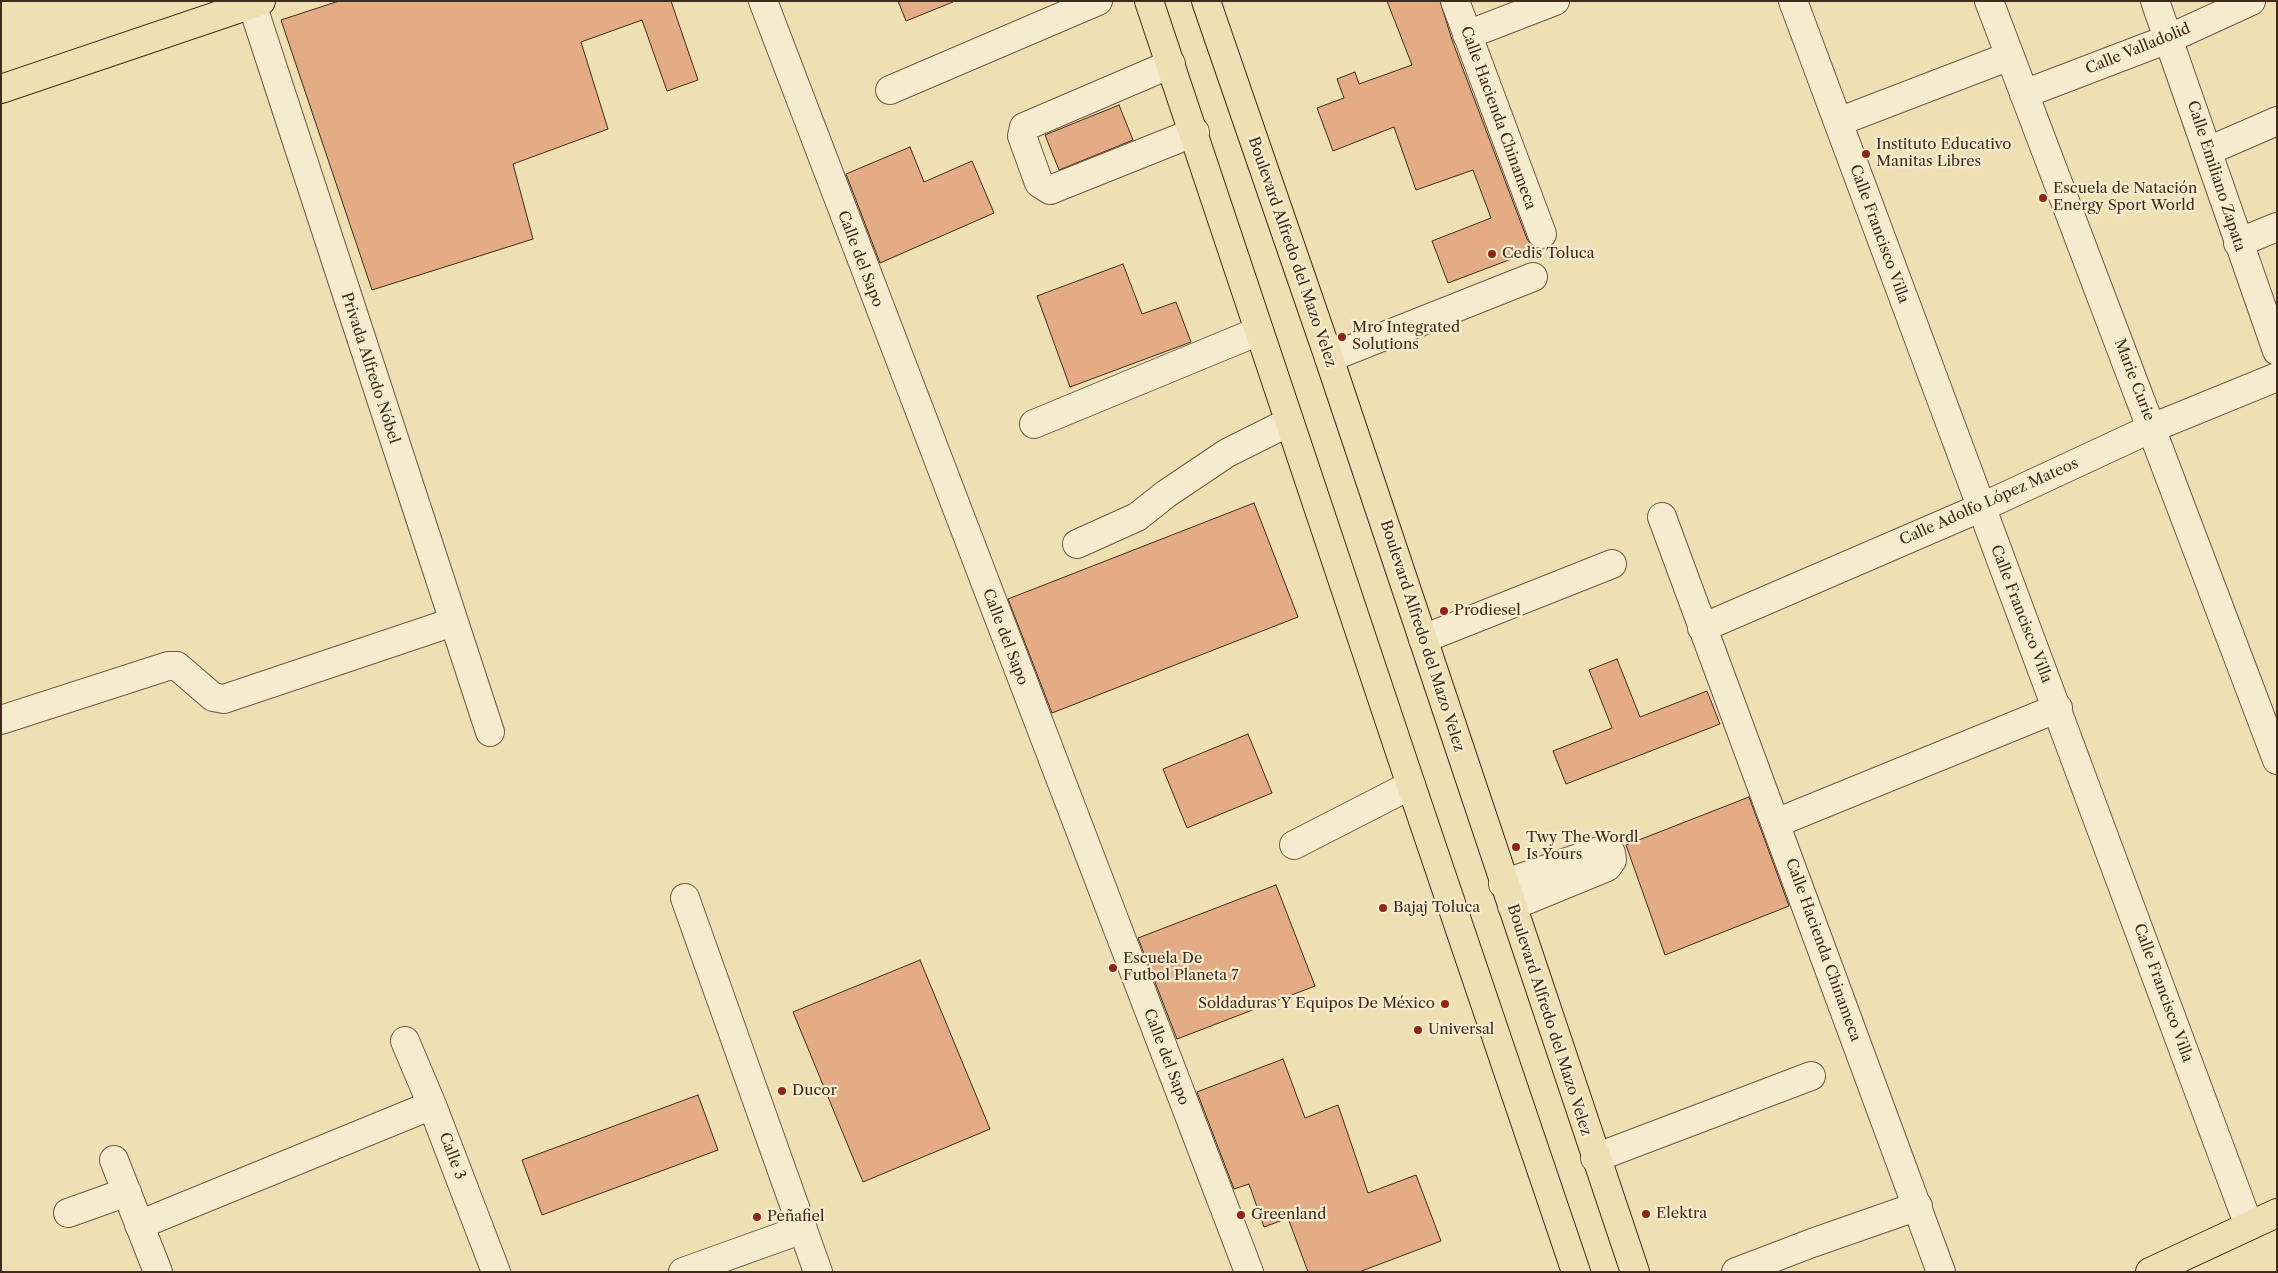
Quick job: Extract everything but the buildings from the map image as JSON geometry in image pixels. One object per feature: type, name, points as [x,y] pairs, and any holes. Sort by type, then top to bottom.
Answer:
[{"type":"main road","points":[[1149,1],[1576,1272]]},
{"type":"main road","name":"Boulevard Alfredo del Mazo Velez","points":[[1206,1],[1329,358],[1507,895],[1635,1272]]},
{"type":"main road","points":[[1,90],[255,2]]},
{"type":"main road","points":[[2150,1272],[2277,1214]]},
{"type":"street","name":"Calle del Sapo","points":[[763,1],[1249,1272]]},
{"type":"street","points":[[890,90],[1098,1]]},
{"type":"street","name":"Calle Hacienda Chinameca","points":[[1455,1],[1542,234]]},
{"type":"street","points":[[1468,35],[1555,1]]},
{"type":"street","name":"Calle Francisco Villa","points":[[1793,1],[1980,508],[2058,708],[2249,1226]]},
{"type":"street","name":"Marie Curie","points":[[1988,1],[2277,760]]},
{"type":"street","name":"Calle Emiliano Zapata","points":[[2155,1],[2277,351]]},
{"type":"street","name":"Calle Valladolid","points":[[2024,94],[2168,39],[2251,1]]},
{"type":"street","name":"Privada Alfredo Nóbel","points":[[255,2],[453,622],[490,732]]},
{"type":"street","points":[[1838,122],[2010,56]]},
{"type":"street","points":[[1171,64],[1024,127],[1022,136],[1039,183],[1050,190],[1194,132]]},
{"type":"street","points":[[2208,151],[2277,122]]},
{"type":"street","points":[[2238,243],[2277,227]]},
{"type":"street","points":[[1329,358],[1533,278]]},
{"type":"street","points":[[1034,424],[1259,331]]},
{"type":"street","name":"Calle Adolfo López Mateos","points":[[1702,628],[1980,508],[2152,428],[2277,377]]},
{"type":"street","points":[[1077,544],[1137,517],[1166,494],[1227,454],[1289,422]]},
{"type":"street","name":"Calle Hacienda Chinameca","points":[[1662,517],[1941,1272]]},
{"type":"street","points":[[1423,639],[1612,564]]},
{"type":"street","points":[[1,720],[168,666],[177,666],[213,697],[224,699],[453,622]]},
{"type":"street","points":[[1776,823],[2058,708]]},
{"type":"street","points":[[1294,845],[1411,785]]},
{"type":"street","points":[[686,898],[818,1272]]},
{"type":"street","name":"Calle 3","points":[[405,1041],[432,1105],[496,1272]]},
{"type":"street","points":[[1596,1158],[1811,1076]]},
{"type":"street","points":[[140,1225],[432,1105]]},
{"type":"street","points":[[114,1160],[158,1272]]},
{"type":"street","points":[[68,1213],[127,1192]]},
{"type":"street","points":[[1736,1272],[1918,1206]]},
{"type":"street","points":[[684,1272],[803,1229]]},
{"type":"place","name":"Instituto Educativo Manitas Libres","points":[[1866,154]]},
{"type":"place","name":"Escuela de Natación Energy Sport World","points":[[2043,198]]},
{"type":"place","name":"Cedis Toluca","points":[[1492,254]]},
{"type":"place","name":"Mro Integrated Solutions","points":[[1342,337]]},
{"type":"place","name":"Prodiesel","points":[[1444,611]]},
{"type":"place","name":"Twy The Wordl Is Yours","points":[[1516,847]]},
{"type":"place","name":"Bajaj Toluca","points":[[1383,908]]},
{"type":"place","name":"Escuela De Futbol Planeta 7","points":[[1113,968]]},
{"type":"place","name":"Soldaduras Y Equipos De México","points":[[1445,1004]]},
{"type":"place","name":"Universal","points":[[1418,1030]]},
{"type":"place","name":"Ducor","points":[[782,1091]]},
{"type":"place","name":"Elektra","points":[[1646,1214]]},
{"type":"place","name":"Greenland","points":[[1241,1215]]},
{"type":"place","name":"Peñafiel","points":[[757,1217]]}]
